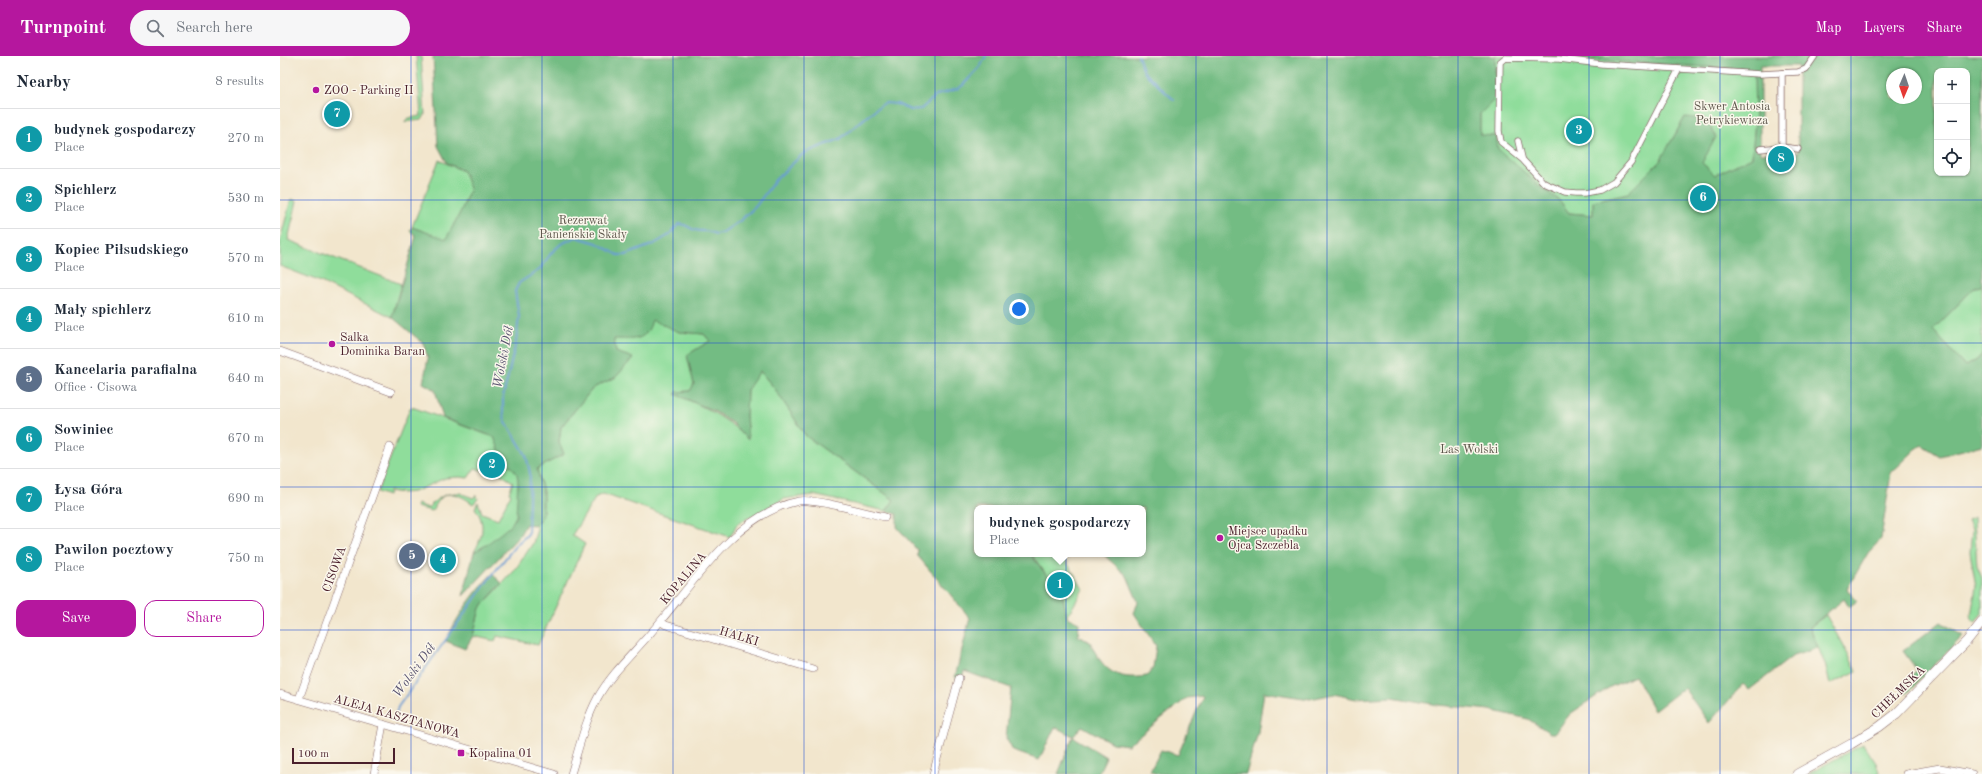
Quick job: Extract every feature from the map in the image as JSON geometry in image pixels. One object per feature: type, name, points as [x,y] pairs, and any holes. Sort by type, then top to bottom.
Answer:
[{"type":"street","points":[[1678,69],[1631,162],[1614,182],[1600,190],[1585,193],[1565,192],[1544,183],[1522,159],[1500,142],[1500,62],[1505,58],[1559,59],[1602,64],[1760,74],[1798,72],[1806,69],[1815,56]]},
{"type":"street","points":[[1782,73],[1782,147]]},
{"type":"street","points":[[1518,141],[1522,159]]},
{"type":"street","points":[[1760,149],[1782,147],[1798,149]]},
{"type":"street","points":[[280,351],[391,392]]},
{"type":"street","name":"CISOWA","points":[[299,699],[390,447]]},
{"type":"street","name":"KOPALINA","points":[[571,774],[589,717],[598,697],[704,567],[732,539],[764,513],[800,500],[817,502],[885,517]]},
{"type":"street","name":"HALKI","points":[[660,622],[813,669]]},
{"type":"street","name":"CHEŁMSKA","points":[[1797,774],[1879,727],[1896,714],[1966,642],[1982,622]]},
{"type":"street","points":[[933,774],[959,678]]},
{"type":"street","name":"ALEJA KASZTANOWA","points":[[280,694],[554,774]]},
{"type":"street","points":[[374,774],[383,724]]},
{"type":"street","points":[[1906,774],[1940,768],[1972,774]]},
{"type":"green space","points":[[416,56],[421,56],[425,115],[422,120],[404,122],[409,118],[421,116]]},
{"type":"green space","name":"Las Wolski","points":[[433,56],[1495,56],[1495,99],[1480,114],[1480,135],[1496,136],[1498,149],[1541,187],[1560,201],[1569,213],[1593,215],[1593,201],[1628,193],[1660,161],[1685,117],[1706,119],[1716,137],[1702,163],[1715,175],[1752,157],[1755,121],[1754,70],[1536,56],[1982,56],[1982,285],[1973,289],[1933,330],[1965,366],[1977,360],[1982,354],[1982,445],[1940,456],[1922,445],[1891,473],[1881,539],[1868,553],[1847,589],[1857,601],[1849,607],[1844,599],[1810,627],[1818,648],[1793,656],[1749,690],[1743,684],[1709,723],[1684,688],[1654,711],[1635,676],[1610,687],[1570,714],[1555,733],[1550,733],[1528,719],[1490,710],[1438,705],[1392,697],[1356,699],[1334,694],[1310,699],[1264,692],[1258,732],[1246,774],[1156,774],[1150,771],[1161,750],[1178,755],[1203,696],[1187,698],[1128,745],[1112,743],[1082,726],[1073,737],[1106,757],[1098,774],[1058,774],[1073,736],[1055,727],[1039,760],[1013,751],[1006,738],[1011,688],[964,671],[961,681],[955,677],[970,618],[917,555],[918,551],[897,527],[897,514],[886,511],[894,500],[806,436],[775,389],[760,371],[747,390],[746,416],[748,440],[732,423],[714,411],[675,394],[677,392],[690,391],[694,384],[687,355],[710,341],[704,334],[679,332],[652,320],[643,336],[633,339],[614,339],[616,352],[633,358],[616,377],[593,388],[561,427],[559,442],[564,454],[537,469],[543,492],[543,516],[535,525],[526,524],[519,536],[463,596],[474,552],[486,545],[511,525],[516,516],[517,474],[513,468],[504,462],[494,437],[443,418],[435,390],[423,383],[428,358],[423,343],[392,317],[416,236],[410,231],[412,227],[446,239],[462,209],[470,188],[463,171],[447,163],[438,146]],"holes":[[[1760,66],[1798,66],[1798,153],[1760,153]],[[974,505],[1146,505],[1146,557],[1106,557],[1127,576],[1138,602],[1134,613],[1156,646],[1153,668],[1147,676],[1126,677],[1118,675],[1105,666],[1090,642],[1078,636],[1079,623],[1067,617],[1062,592],[1051,581],[1033,557],[974,557]]]},
{"type":"green space","name":"Skwer Antosia Petrykiewicza","points":[[1495,56],[1536,56],[1754,70],[1755,121],[1752,157],[1715,175],[1702,163],[1685,117],[1660,161],[1628,193],[1593,201],[1593,215],[1569,213],[1560,201],[1541,187],[1480,135],[1480,114],[1495,99]]},
{"type":"green space","points":[[439,160],[463,171],[470,188],[462,209],[446,240],[412,227]]},
{"type":"green space","points":[[483,196],[679,332],[704,334],[710,341],[687,355],[694,384],[690,391],[677,392],[675,394],[714,413],[748,439],[746,416],[747,389],[760,371],[775,389],[806,436],[894,500],[886,511],[813,495],[784,499],[737,524],[730,537],[603,494],[596,497],[572,535],[585,544],[538,645],[497,636],[495,641],[473,636],[480,608],[515,570],[533,543],[537,529],[535,525],[543,515],[543,492],[537,469],[564,454],[559,442],[561,427],[593,388],[616,377],[632,358],[616,352],[614,339],[535,465],[519,536],[486,545],[474,552],[480,541],[482,530],[481,519],[475,508],[478,502],[482,513],[498,519],[511,494],[509,493],[513,482],[497,472],[500,461],[488,458],[484,471],[475,468],[468,478],[445,478],[414,492],[402,493],[389,491],[388,496],[377,492],[410,408],[412,407],[488,435]]},
{"type":"green space","points":[[291,199],[297,201],[288,240],[401,284],[392,317],[321,282],[280,266],[280,240]]},
{"type":"green space","points":[[1982,285],[1982,354],[1977,360],[1965,366],[1933,330],[1973,289]]},
{"type":"green space","points":[[460,493],[473,498],[476,495],[478,499],[473,504],[450,494]]},
{"type":"green space","points":[[444,495],[438,501],[432,511],[416,507],[417,504],[428,508],[435,501]]},
{"type":"green space","points":[[1974,517],[1977,566],[1982,578],[1982,613],[1975,623],[1972,620],[1971,615],[1976,587],[1970,552],[1972,529],[1968,520]]},
{"type":"green space","points":[[1033,557],[1064,557],[1083,589],[1067,617],[1062,592],[1051,581]]},
{"type":"green space","points":[[492,574],[502,583],[480,608],[473,636],[465,649],[446,641],[466,606],[478,589]]},
{"type":"green space","points":[[1826,615],[1857,671],[1830,684],[1826,667],[1810,627]]},
{"type":"green space","points":[[1941,622],[1963,636],[1906,694],[1901,686],[1917,670],[1903,651]]},
{"type":"green space","points":[[1863,744],[1876,763],[1880,774],[1808,774]]},
{"type":"waterway","name":"Wolski Dół","points":[[396,715],[398,707],[489,579],[516,545],[528,534],[530,473],[526,455],[505,420],[503,411],[503,397],[516,342],[519,316],[515,291],[519,283],[539,270],[552,252],[561,244],[576,237],[597,243],[618,255],[626,255],[654,244],[671,234],[679,224],[686,225],[695,230],[715,234],[723,232],[741,220],[756,206],[775,180],[804,153],[840,139],[878,107],[885,103],[897,104],[910,110],[921,109],[937,95],[962,86],[980,67],[986,56]]},
{"type":"waterway","points":[[1138,56],[1144,72],[1174,100]]},
{"type":"place","name":"ZOO - Parking II","points":[[316,90]]},
{"type":"place","name":"Łysa Góra","points":[[337,114]]},
{"type":"place","name":"Kopiec Piłsudskiego","points":[[1579,131]]},
{"type":"place","name":"Pawilon pocztowy","points":[[1781,159]]},
{"type":"place","name":"Sowiniec","points":[[1703,198]]},
{"type":"place","name":"Salka Dominika Baran","points":[[332,344]]},
{"type":"place","name":"Spichlerz","points":[[492,465]]},
{"type":"place","name":"Miejsce upadku Ojca Szczebla","points":[[1220,538]]},
{"type":"place","name":"Kancelaria parafialna","points":[[412,556]]},
{"type":"place","name":"Mały spichlerz","points":[[443,560]]},
{"type":"place","name":"budynek gospodarczy","points":[[1060,585]]},
{"type":"place","name":"Kopalina 01","points":[[461,753]]},
{"type":"park label","name":"Rezerwat Panieńskie Skały","points":[[583,227]]}]
